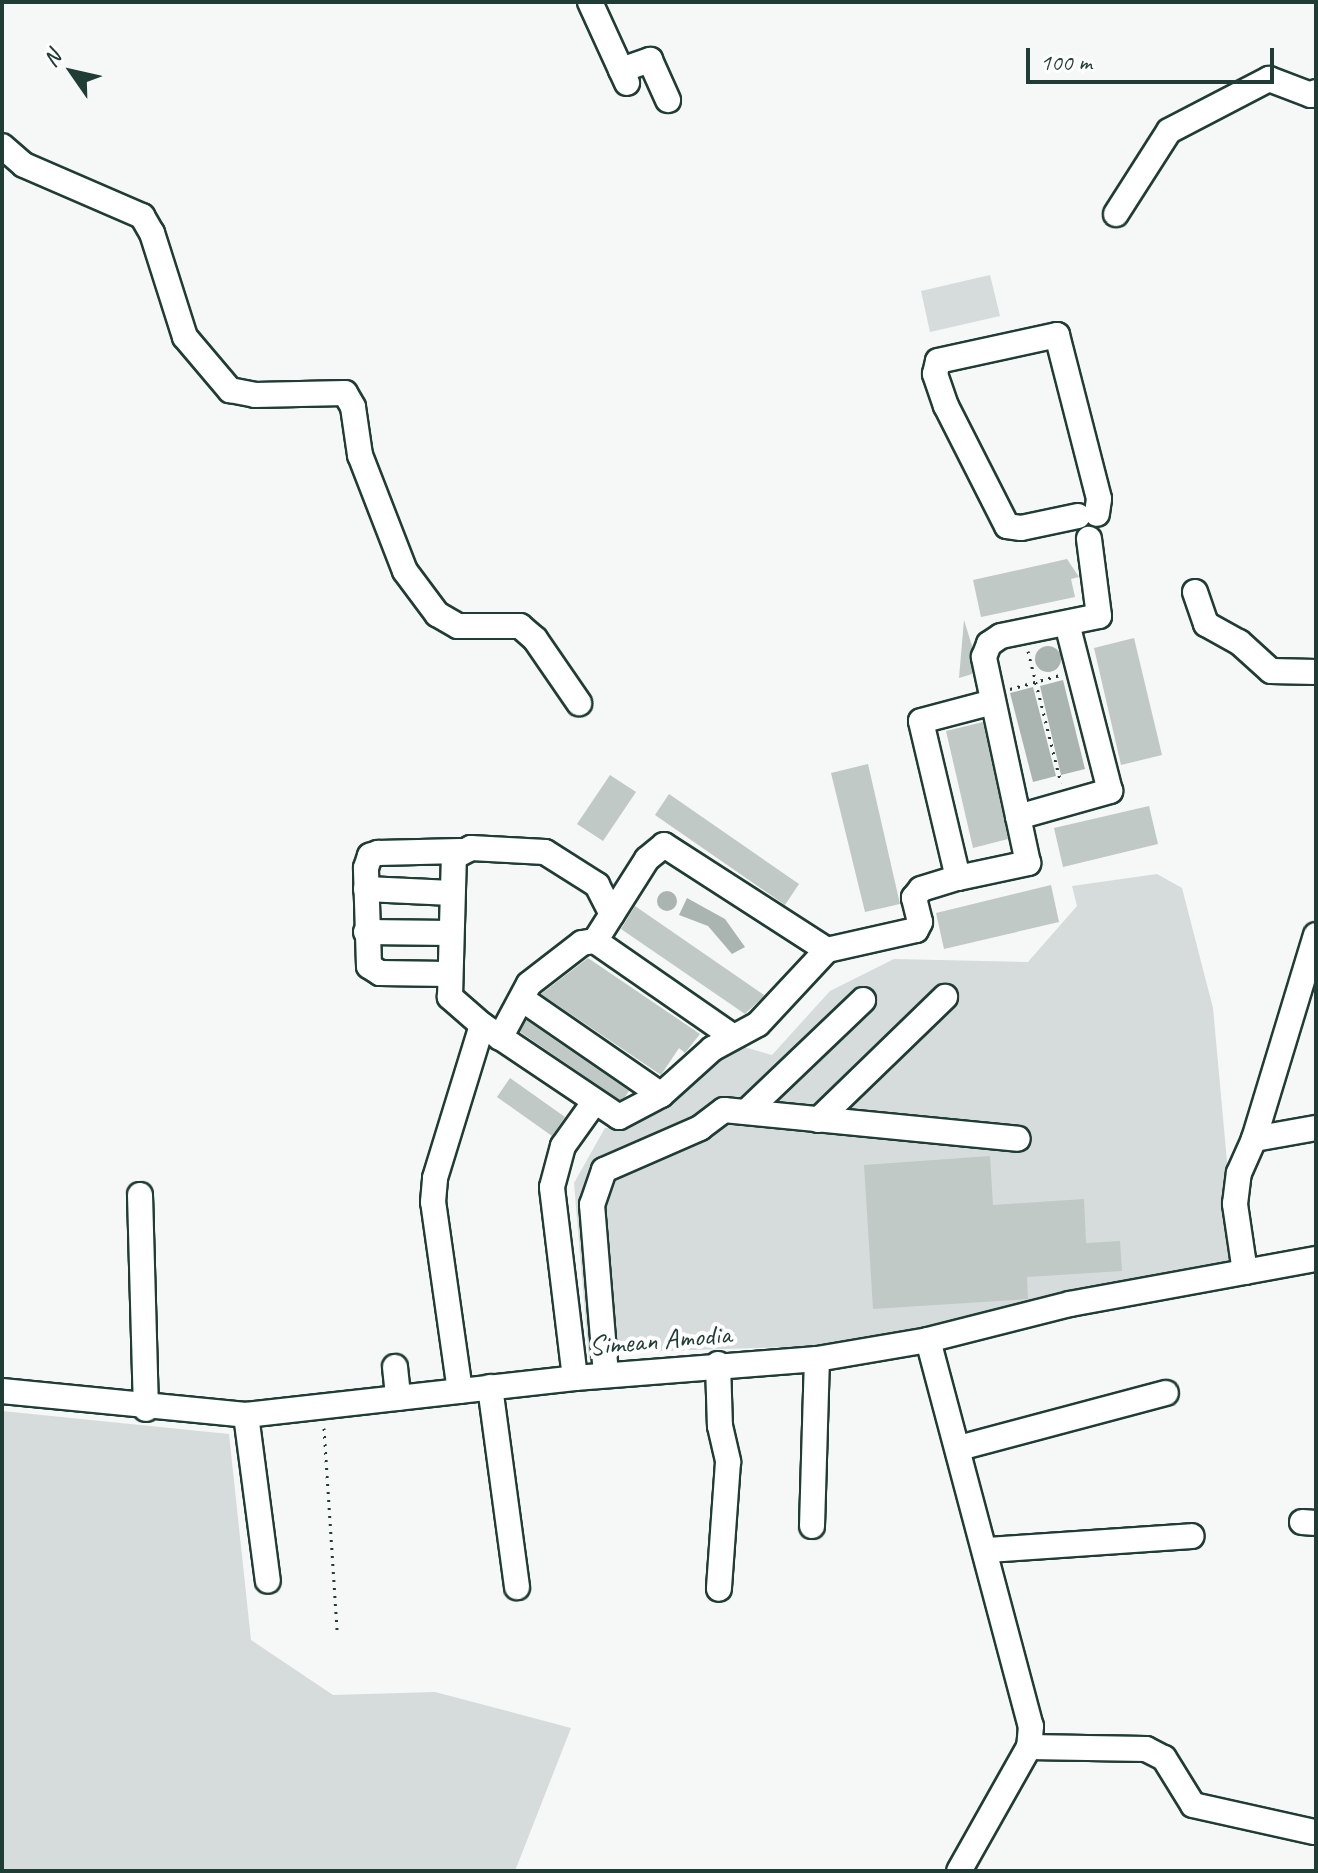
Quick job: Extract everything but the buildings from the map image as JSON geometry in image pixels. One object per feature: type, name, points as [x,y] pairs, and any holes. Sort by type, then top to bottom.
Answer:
[{"type":"street","points":[[590,2],[624,76],[650,60],[668,100]]},
{"type":"street","points":[[1116,214],[1169,131],[1269,79],[1311,95],[1316,92]]},
{"type":"street","points":[[2,146],[24,165],[111,206],[142,216],[152,233],[185,337],[230,390],[255,395],[345,393],[353,407],[360,455],[405,571],[437,614],[458,626],[520,626],[535,639],[579,703]]},
{"type":"street","points":[[460,851],[454,857],[450,997],[491,1032],[599,1108],[626,1116],[661,1095],[731,1035],[758,1024],[827,950],[916,930],[920,922],[914,898],[921,889],[1028,863],[984,657],[989,644],[1023,632],[1099,616],[1089,539],[1076,531],[1099,499],[1057,335],[938,361],[935,374],[946,406],[1007,526],[1021,528],[1087,515]]},
{"type":"street","points":[[1195,592],[1206,624],[1239,642],[1271,671],[1316,672]]},
{"type":"street","points":[[1018,817],[1110,791],[1067,623]]},
{"type":"street","points":[[958,878],[921,721],[992,698]]},
{"type":"street","points":[[460,1391],[436,1226],[435,1178],[491,1032],[522,999],[529,984],[564,955],[595,941],[647,859],[664,845],[827,950]]},
{"type":"street","points":[[449,974],[380,973],[366,958],[366,889],[370,856],[460,851],[545,852],[597,885],[627,890]]},
{"type":"street","points":[[597,885],[612,914]]},
{"type":"street","points":[[366,889],[452,893]]},
{"type":"street","points":[[366,932],[451,933]]},
{"type":"street","points":[[1245,1272],[1235,1204],[1239,1173],[1254,1139],[1316,935]]},
{"type":"street","points":[[595,941],[731,1035]]},
{"type":"street","points":[[818,1120],[945,997]]},
{"type":"street","points":[[522,999],[661,1095]]},
{"type":"street","points":[[746,1112],[863,1000]]},
{"type":"street","points":[[575,1378],[552,1187],[556,1166],[574,1155],[599,1108]]},
{"type":"street","points":[[606,1375],[592,1205],[604,1170],[700,1128],[724,1110],[1018,1139]]},
{"type":"street","points":[[1254,1139],[1316,1128]]},
{"type":"street","points":[[140,1195],[146,1409]]},
{"type":"street","name":"Simean Amodia","points":[[2,1391],[146,1409],[246,1415],[575,1378],[718,1364],[817,1359],[928,1340],[1070,1304],[1316,1259]]},
{"type":"street","points":[[928,1340],[988,1550],[1031,1726],[1029,1747],[959,1871]]},
{"type":"street","points":[[812,1526],[817,1359]]},
{"type":"street","points":[[718,1364],[720,1426],[728,1462],[719,1589]]},
{"type":"street","points":[[395,1367],[398,1398]]},
{"type":"street","points":[[490,1387],[517,1587]]},
{"type":"street","points":[[959,1448],[1166,1393]]},
{"type":"street","points":[[246,1415],[268,1581]]},
{"type":"street","points":[[988,1550],[1192,1536]]},
{"type":"street","points":[[1029,1747],[1146,1749],[1164,1758],[1193,1805],[1314,1832]]},
{"type":"path","points":[[1023,632],[1067,803]]},
{"type":"path","points":[[992,698],[1079,670]]},
{"type":"path","points":[[323,1408],[337,1630]]},
{"type":"shaded area","points":[[990,275],[1000,316],[930,332],[921,291]]},
{"type":"shaded area","points":[[1048,646],[1057,650],[1061,659],[1057,668],[1048,672],[1039,668],[1035,659],[1039,650]]},
{"type":"shaded area","points":[[1063,680],[1085,769],[1061,775],[1040,686]]},
{"type":"shaded area","points":[[1033,687],[1056,776],[1033,782],[1010,693]]},
{"type":"shaded area","points":[[1157,874],[1182,888],[1213,1008],[1236,1260],[852,1345],[631,1352],[589,1359],[574,1183],[605,1128],[625,1128],[729,1050],[744,1047],[772,1055],[830,991],[894,959],[1028,962],[1077,906],[1072,886]]},
{"type":"shaded area","points":[[667,891],[674,894],[677,901],[674,908],[667,911],[660,908],[657,901],[660,894]]},
{"type":"shaded area","points":[[687,898],[725,919],[745,947],[732,954],[708,926],[679,915]]},
{"type":"shaded area","points":[[2,1411],[229,1434],[251,1640],[333,1695],[435,1692],[571,1728],[515,1871],[2,1871]]}]
